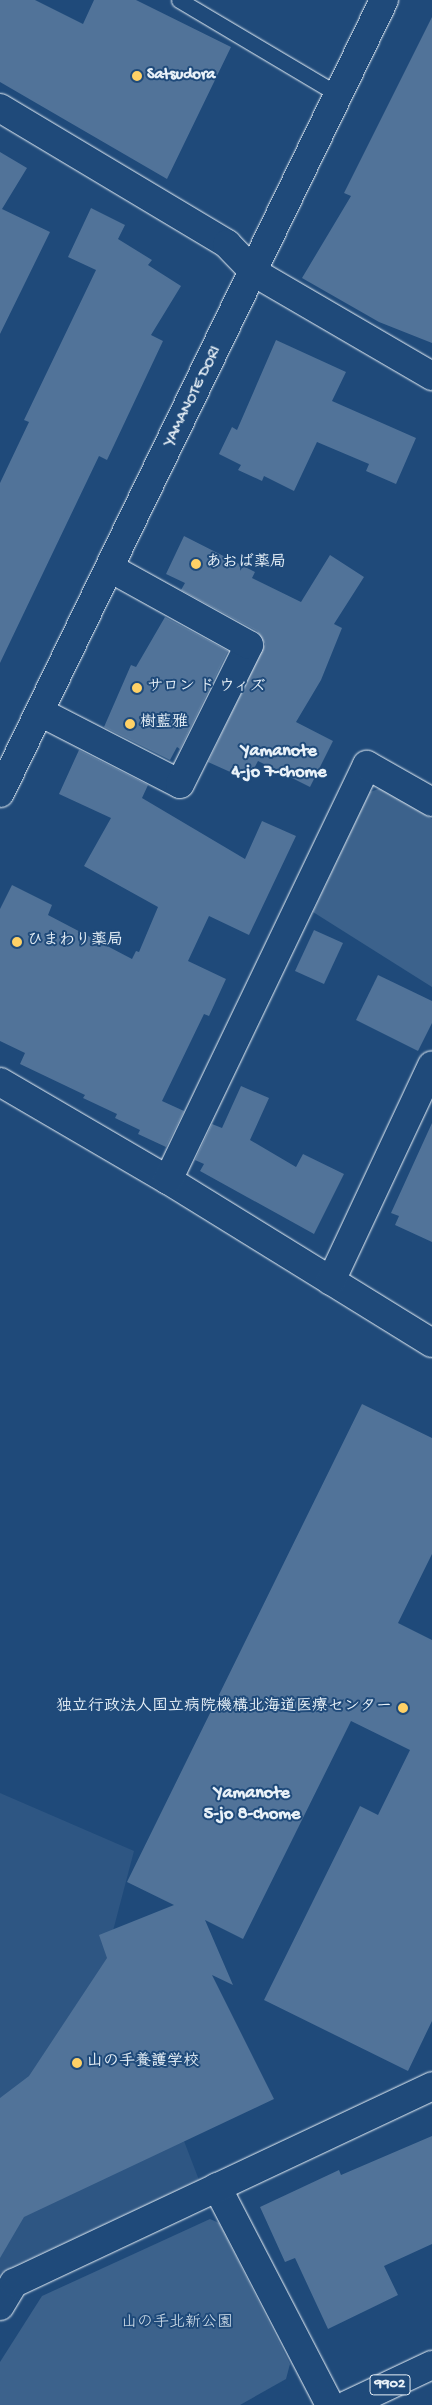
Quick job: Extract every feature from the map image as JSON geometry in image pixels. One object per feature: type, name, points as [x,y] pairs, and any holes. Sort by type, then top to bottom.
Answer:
[{"type":"street","name":"YAMANOTE DORI","points":[[0,793],[255,273],[384,0]]},
{"type":"street","points":[[0,108],[227,244],[255,273],[432,376]]},
{"type":"street","points":[[40,712],[180,784],[249,645],[110,568]]},
{"type":"street","points":[[168,1180],[368,766],[432,802]]},
{"type":"street","points":[[331,1281],[432,1065]]},
{"type":"street","points":[[0,1082],[168,1180],[432,1343]]},
{"type":"street","points":[[0,2306],[14,2283],[432,2086]]},
{"type":"street","points":[[218,2187],[330,2405]]},
{"type":"street","name":"9902","points":[[347,2405],[432,2366]]},
{"type":"lane","points":[[179,0],[339,95]]},
{"type":"shaded area","name":"山の手養護学校","points":[[0,1793],[134,1851],[109,1946],[199,2180],[0,2273]]},
{"type":"green space","points":[[381,788],[432,819],[432,987],[313,912],[370,792]]},
{"type":"green space","name":"山の手北新公園","points":[[210,2219],[219,2223],[290,2364],[286,2379],[240,2405],[0,2405],[0,2362],[42,2296]]},
{"type":"building","name":"Satsudora","points":[[0,0],[35,0],[83,24],[94,0],[136,0],[231,47],[167,179],[0,82]]},
{"type":"building","points":[[432,17],[432,343],[379,322],[302,278],[351,196],[344,193]]},
{"type":"building","points":[[0,152],[27,168],[2,209],[50,232],[0,334]]},
{"type":"building","points":[[91,208],[125,225],[118,239],[152,260],[148,265],[181,286],[151,335],[163,341],[107,460],[99,456],[0,663],[0,483],[29,422],[24,420],[96,270],[68,257]]},
{"type":"building","points":[[276,340],[346,372],[332,401],[416,438],[396,484],[366,471],[369,464],[317,442],[294,491],[264,476],[262,481],[238,470],[241,465],[219,454],[232,427],[237,430]]},
{"type":"building","points":[[184,536],[255,572],[252,578],[301,602],[330,555],[364,577],[334,624],[342,628],[321,680],[296,722],[333,741],[310,787],[258,761],[248,780],[208,762],[265,644],[257,631],[181,590],[185,583],[166,574]]},
{"type":"building","points":[[165,617],[228,651],[180,749],[177,747],[170,760],[104,727],[131,665],[136,667]]},
{"type":"building","points":[[79,750],[148,785],[142,798],[245,859],[262,821],[296,836],[249,935],[209,916],[188,961],[226,979],[209,1016],[204,1014],[162,1101],[184,1111],[166,1147],[138,1134],[140,1130],[115,1118],[117,1114],[83,1098],[85,1095],[20,1064],[25,1053],[0,1041],[0,909],[12,885],[52,905],[48,915],[132,959],[136,951],[139,952],[158,907],[84,866],[111,818],[59,794]]},
{"type":"building","points":[[314,930],[343,943],[324,984],[295,971]]},
{"type":"building","points":[[378,975],[432,1001],[432,1023],[418,1051],[356,1020]]},
{"type":"building","points":[[241,1086],[269,1098],[250,1140],[296,1167],[303,1154],[344,1174],[314,1234],[200,1171],[204,1164],[195,1160],[212,1124],[222,1128]]},
{"type":"building","points":[[432,1123],[432,1242],[395,1225],[399,1216],[391,1213]]},
{"type":"building","points":[[362,1404],[432,1438],[432,1554],[398,1623],[432,1640],[432,2021],[408,2071],[264,2000],[360,1806],[378,1815],[410,1750],[351,1721],[243,1939],[205,1920],[233,1985],[212,1975],[274,2099],[24,2217],[0,2258],[0,2098],[29,2076],[107,1958],[99,1935],[174,1905],[127,1882]]},
{"type":"building","points":[[432,2136],[432,2244],[384,2266],[398,2295],[328,2329],[295,2258],[285,2262],[260,2207],[339,2170],[341,2175]]},
{"type":"place","name":"Satsudora","points":[[137,76]]},
{"type":"place","name":"あおば薬局","points":[[196,564]]},
{"type":"place","name":"サロン ド ウィズ","points":[[137,688]]},
{"type":"place","name":"樹藍雅","points":[[130,724]]},
{"type":"place","name":"ひまわり薬局","points":[[17,942]]},
{"type":"place","name":"独立行政法人国立病院機構北海道医療センター","points":[[403,1708]]},
{"type":"place","name":"山の手養護学校","points":[[77,2063]]},
{"type":"district","name":"Yamanote 4-jo 7-chome","points":[[279,763]]},
{"type":"district","name":"Yamanote 5-jo 8-chome","points":[[252,1805]]}]
